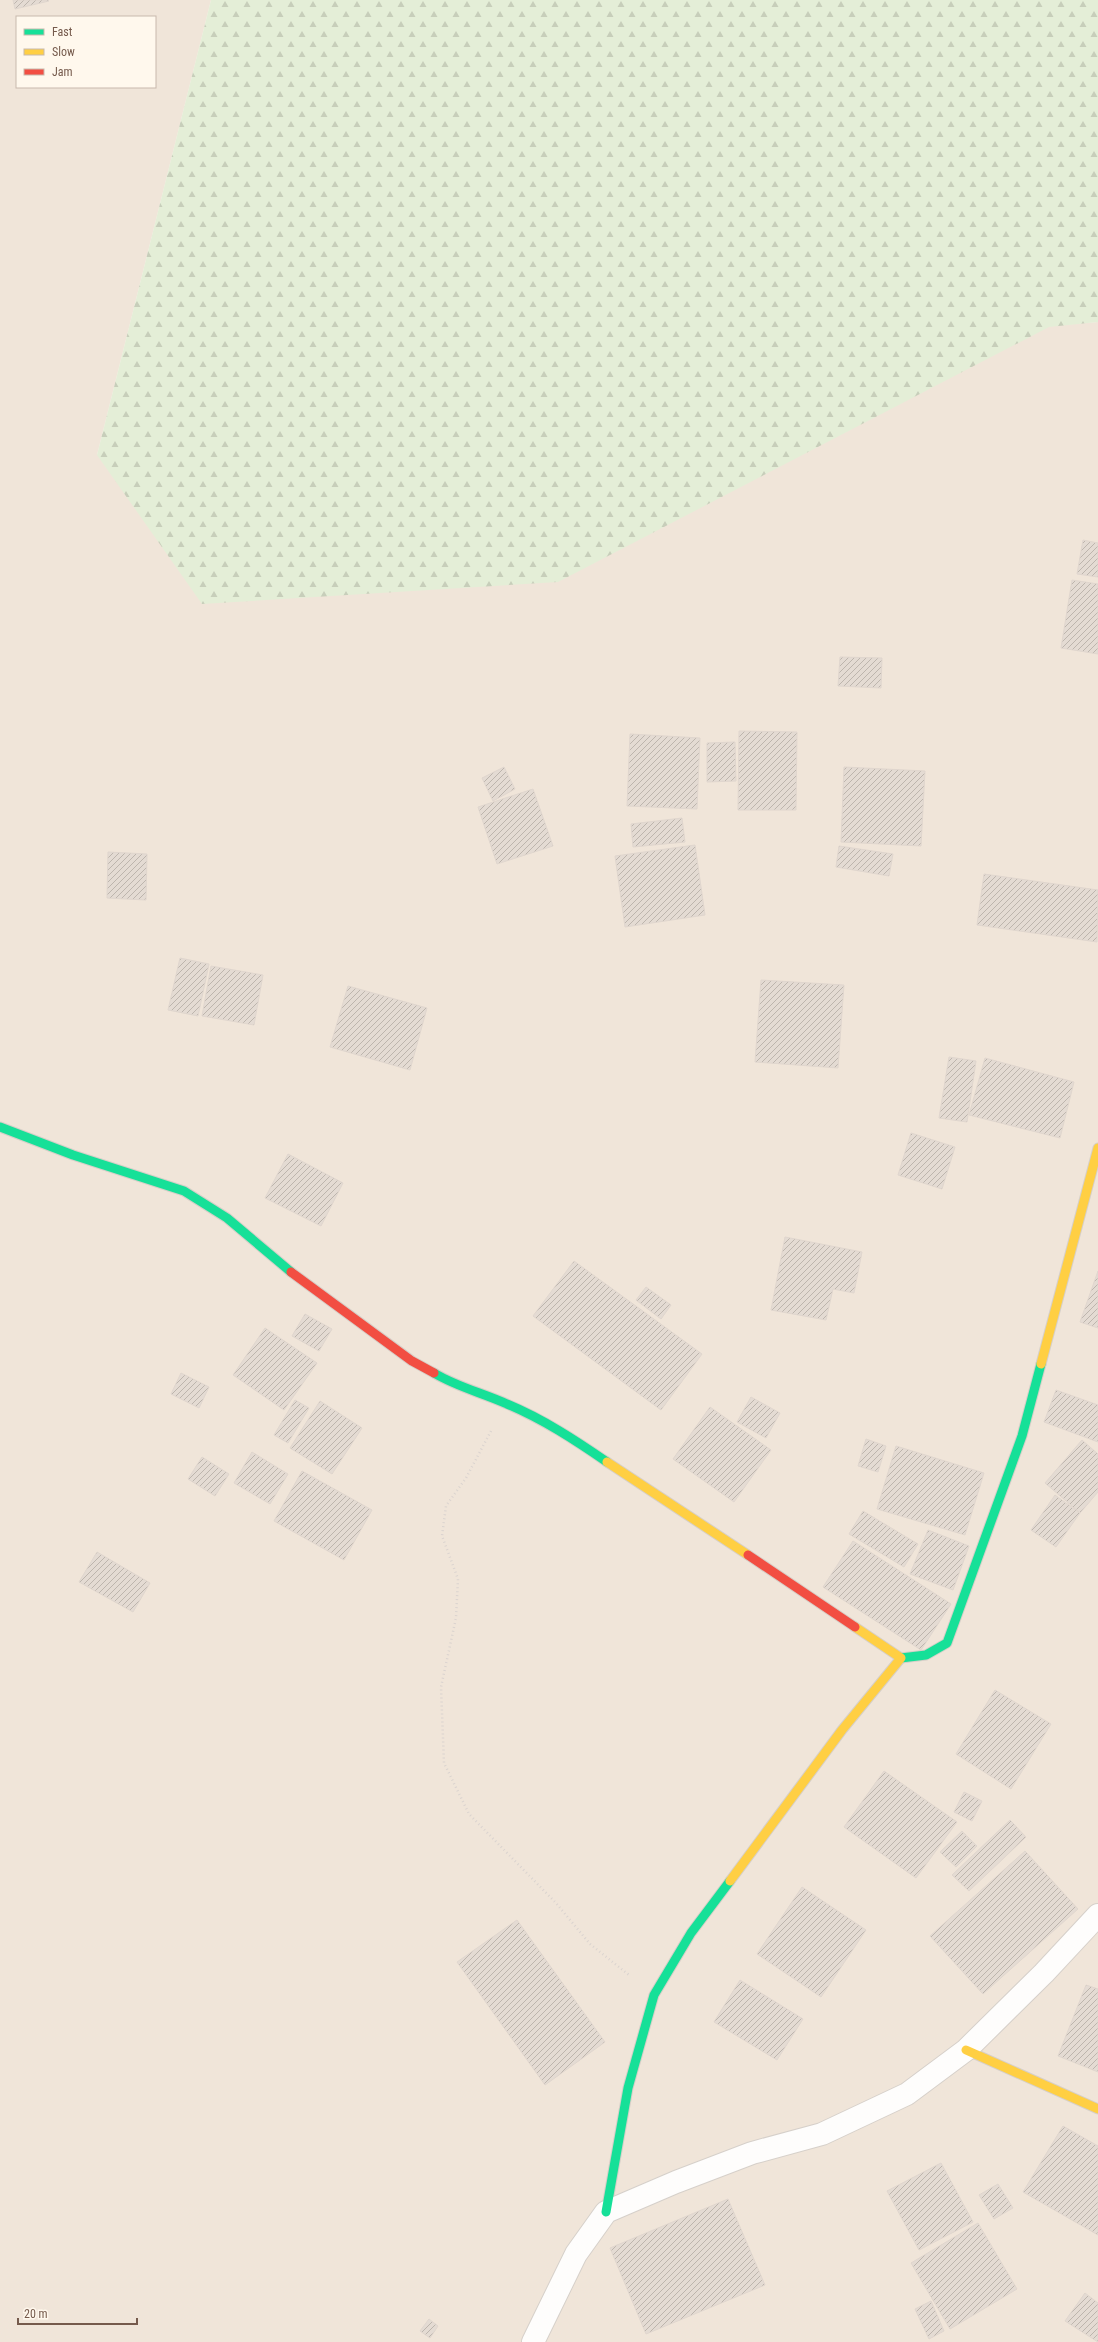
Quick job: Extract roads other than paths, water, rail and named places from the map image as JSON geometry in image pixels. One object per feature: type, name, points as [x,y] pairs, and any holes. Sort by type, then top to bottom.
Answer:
[{"type":"street","points":[[0,1127],[73,1155],[184,1191],[227,1218],[305,1283],[412,1361],[451,1383],[506,1403],[551,1424],[585,1445],[723,1541],[803,1591],[901,1658],[925,1657],[938,1651],[947,1642],[1022,1436],[1098,1148]]},
{"type":"street","points":[[533,2342],[576,2254],[606,2212],[628,2088],[654,1995],[691,1933],[842,1730],[901,1658]]},
{"type":"street","points":[[606,2212],[676,2182],[752,2153],[822,2134],[907,2094],[966,2050],[1044,1973],[1098,1915]]},
{"type":"street","points":[[966,2050],[1098,2108]]}]
